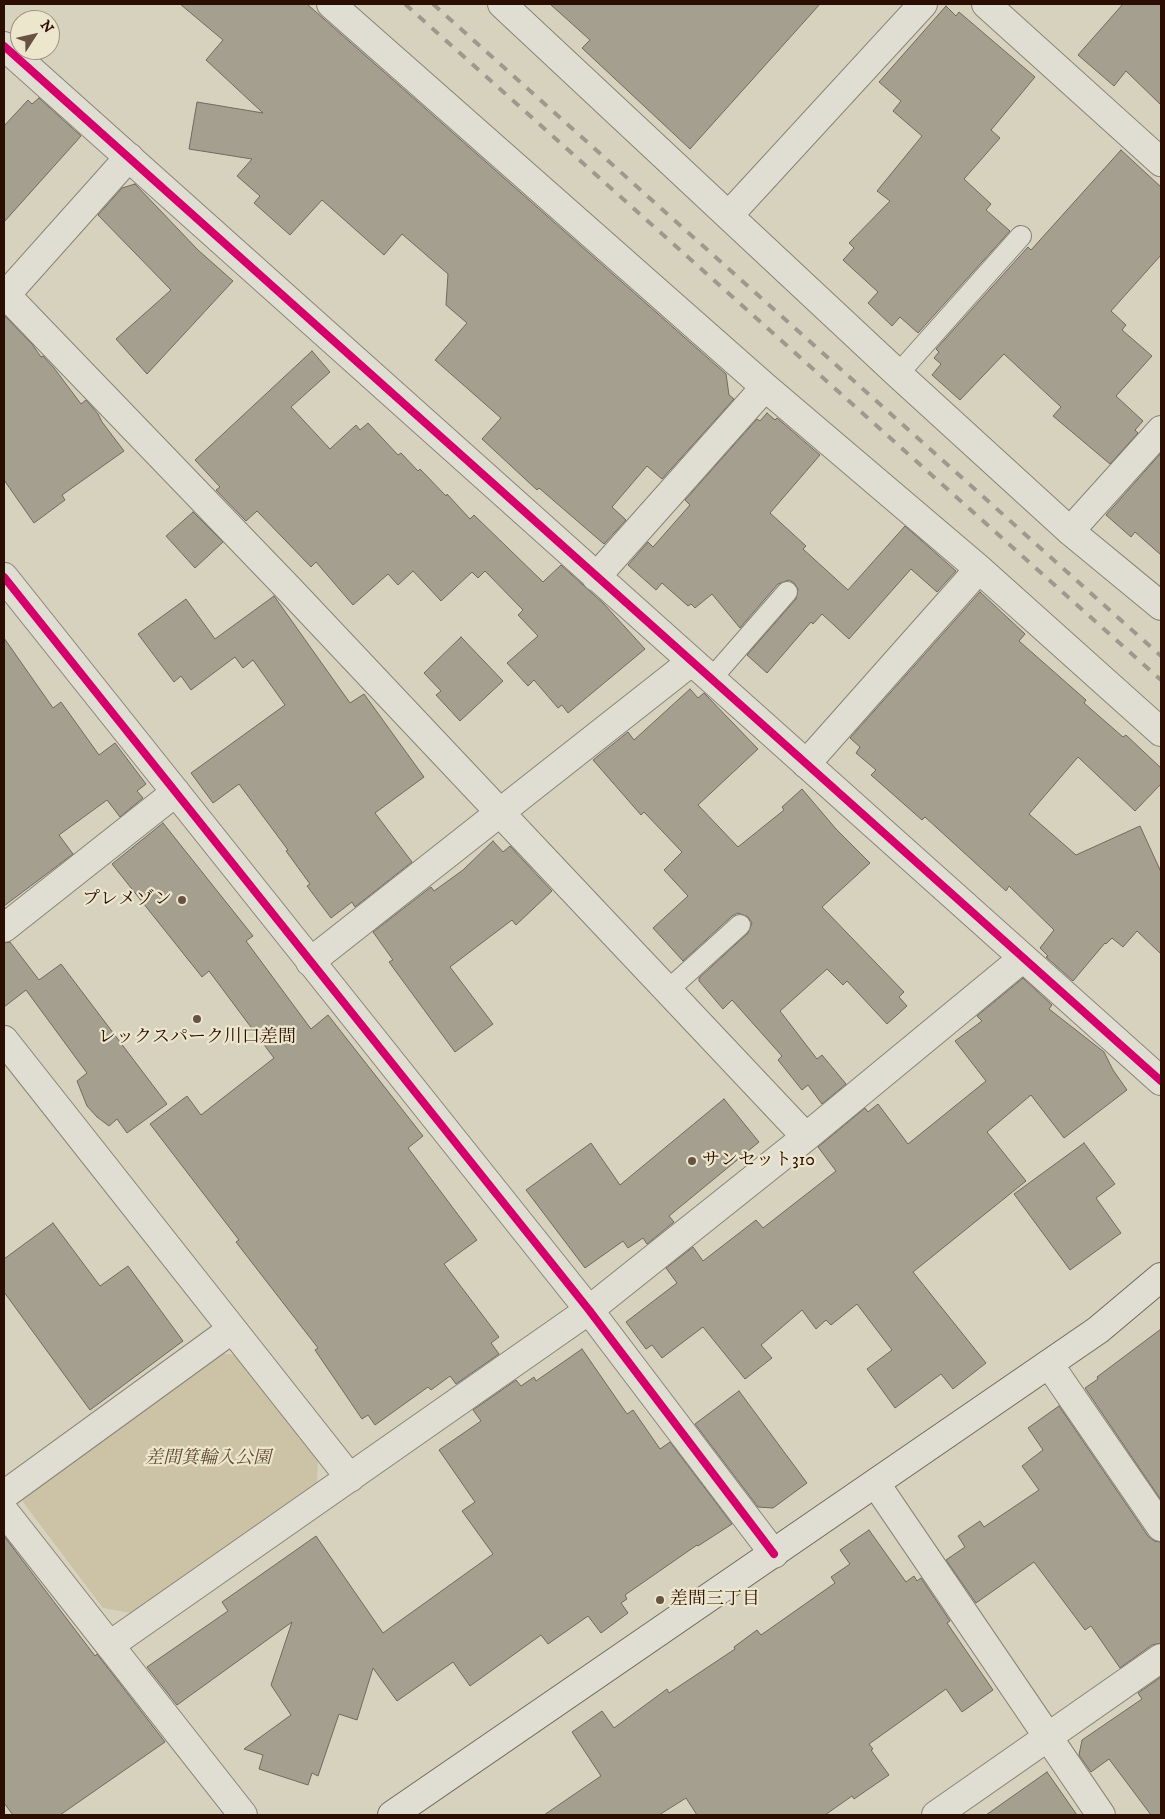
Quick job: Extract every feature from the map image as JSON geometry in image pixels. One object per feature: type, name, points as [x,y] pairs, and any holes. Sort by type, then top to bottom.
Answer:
[{"type":"street","points":[[331,4],[765,386],[979,569],[1161,732]]},
{"type":"street","points":[[502,4],[898,374],[1070,531],[1161,606]]},
{"type":"street","points":[[729,215],[923,4]]},
{"type":"street","points":[[986,4],[1161,162]]},
{"type":"street","points":[[4,46],[1161,1081]]},
{"type":"street","points":[[129,158],[5,296],[292,591],[806,1137]]},
{"type":"street","points":[[596,577],[765,386]]},
{"type":"street","points":[[1070,531],[1161,430]]},
{"type":"street","points":[[806,764],[979,569]]},
{"type":"street","points":[[4,577],[589,1310],[774,1554]]},
{"type":"street","points":[[310,962],[500,814],[701,670]]},
{"type":"street","points":[[4,928],[176,792]]},
{"type":"street","points":[[110,1645],[589,1310],[806,1137],[1023,958]]},
{"type":"street","points":[[4,1040],[231,1330],[350,1478]]},
{"type":"street","points":[[392,1815],[1098,1330],[1161,1277]]},
{"type":"street","points":[[4,1495],[231,1330]]},
{"type":"street","points":[[1049,1364],[1161,1527]]},
{"type":"street","points":[[876,1484],[1101,1815]]},
{"type":"street","points":[[4,1511],[243,1815]]},
{"type":"street","points":[[936,1815],[1161,1658]]},
{"type":"lane","points":[[898,374],[1021,236]]},
{"type":"lane","points":[[701,670],[787,592]]},
{"type":"lane","points":[[667,991],[740,925]]},
{"type":"green space","name":"差間箕輪入公園","points":[[217,1353],[237,1355],[318,1459],[317,1482],[131,1613],[103,1608],[23,1502],[24,1489]]},
{"type":"building","points":[[180,4],[307,4],[726,374],[729,395],[734,399],[662,479],[647,466],[612,507],[626,520],[604,544],[539,488],[537,490],[482,439],[501,418],[435,360],[467,323],[446,305],[448,274],[402,234],[384,255],[322,200],[290,235],[254,203],[260,196],[237,176],[252,159],[189,149],[197,102],[263,113],[206,60],[223,40]]},
{"type":"building","points":[[550,4],[820,4],[690,149],[582,48],[590,40]]},
{"type":"building","points":[[1123,4],[1161,4],[1161,105],[1126,71],[1114,86],[1078,55]]},
{"type":"building","points":[[946,6],[956,16],[959,12],[1035,77],[991,130],[1000,138],[964,179],[991,204],[986,210],[1010,231],[918,333],[900,317],[892,326],[868,303],[878,292],[843,260],[854,248],[849,243],[890,201],[877,191],[922,136],[893,111],[901,101],[879,82]]},
{"type":"building","points":[[39,98],[81,136],[4,222],[4,126],[28,100],[32,104]]},
{"type":"building","points":[[1121,150],[1161,187],[1161,255],[1111,311],[1126,325],[1122,330],[1152,356],[1116,396],[1143,421],[1135,430],[1138,433],[1110,464],[1053,416],[1061,407],[1004,354],[960,400],[932,375],[941,364],[934,358],[939,352],[936,349],[1028,247],[1031,250]]},
{"type":"building","points":[[135,184],[198,250],[233,281],[147,374],[116,339],[171,290],[98,215],[122,188]]},
{"type":"building","points":[[4,315],[32,344],[41,357],[43,356],[54,368],[81,404],[86,400],[124,451],[62,495],[65,500],[34,523],[4,480]]},
{"type":"building","points":[[312,351],[330,372],[291,407],[330,449],[356,425],[360,430],[368,423],[398,455],[401,453],[418,471],[420,469],[470,519],[474,515],[543,582],[561,565],[604,604],[645,649],[568,713],[562,705],[558,708],[534,680],[528,686],[507,663],[538,636],[518,615],[523,610],[485,571],[478,578],[472,572],[441,601],[413,571],[398,585],[388,574],[353,605],[316,562],[311,567],[257,511],[246,521],[216,490],[220,487],[195,460]]},
{"type":"building","points":[[767,413],[775,420],[777,418],[820,455],[770,513],[806,546],[803,549],[848,590],[905,526],[956,571],[937,592],[911,569],[849,639],[822,614],[813,624],[811,622],[767,673],[747,655],[796,599],[798,589],[794,583],[789,580],[778,584],[740,628],[712,594],[695,608],[691,604],[688,606],[662,583],[656,590],[628,565],[648,542],[653,547],[690,505],[685,500],[757,419],[760,421]]},
{"type":"building","points":[[1161,453],[1161,555],[1135,532],[1131,537],[1106,515]]},
{"type":"building","points":[[193,512],[223,542],[195,568],[166,536]]},
{"type":"building","points":[[980,592],[1025,634],[1019,641],[1086,700],[1084,703],[1123,737],[1126,735],[1161,768],[1161,784],[1135,811],[1078,757],[1029,814],[1076,855],[1140,826],[1161,872],[1161,954],[1137,931],[1123,947],[1112,938],[1105,943],[1073,981],[1046,957],[1048,956],[1040,948],[1054,930],[1009,886],[1006,891],[925,817],[922,820],[871,775],[876,770],[856,753],[860,747],[850,738]]},
{"type":"building","points":[[274,596],[350,703],[364,694],[424,777],[375,813],[412,862],[355,907],[352,902],[331,918],[307,886],[310,884],[286,851],[288,850],[239,784],[213,803],[191,773],[285,705],[253,660],[243,668],[235,657],[191,690],[181,676],[174,682],[138,634],[186,599],[215,639]]},
{"type":"building","points":[[461,637],[503,681],[460,721],[436,695],[441,691],[424,673]]},
{"type":"building","points":[[4,638],[53,708],[61,702],[99,755],[115,743],[146,784],[137,791],[143,798],[120,817],[107,800],[59,835],[73,854],[4,906]]},
{"type":"building","points":[[690,689],[698,698],[704,693],[758,749],[698,805],[738,847],[784,810],[782,807],[802,789],[836,829],[870,863],[822,907],[904,992],[899,997],[907,1006],[887,1024],[847,981],[843,985],[827,969],[780,1011],[817,1059],[822,1055],[846,1084],[822,1104],[808,1085],[802,1090],[778,1060],[782,1056],[732,1000],[723,1009],[699,981],[699,978],[748,933],[752,923],[748,917],[738,913],[732,916],[683,961],[653,928],[688,896],[664,870],[682,852],[644,812],[641,815],[593,760],[628,732],[634,740]]},
{"type":"building","points":[[163,823],[253,936],[246,941],[311,1029],[328,1015],[423,1136],[408,1148],[477,1240],[444,1264],[499,1337],[491,1343],[499,1354],[456,1384],[450,1376],[431,1390],[428,1387],[375,1425],[368,1415],[362,1419],[315,1350],[318,1348],[236,1242],[239,1240],[150,1124],[187,1096],[201,1115],[274,1058],[209,971],[202,977],[112,864]]},
{"type":"building","points":[[493,841],[503,852],[510,846],[552,891],[516,925],[512,920],[450,967],[493,1024],[455,1052],[389,962],[393,960],[373,932],[431,887],[434,891],[463,870]]},
{"type":"building","points":[[10,942],[39,980],[61,964],[167,1104],[127,1133],[117,1119],[109,1126],[97,1117],[87,1106],[77,1081],[87,1073],[26,990],[4,1007],[4,943]]},
{"type":"building","points":[[1023,978],[1052,1005],[1049,1009],[1104,1052],[1113,1070],[1127,1090],[1064,1138],[1031,1095],[987,1132],[1026,1181],[913,1272],[986,1363],[953,1389],[941,1374],[895,1408],[867,1369],[892,1350],[857,1304],[831,1325],[826,1320],[816,1329],[802,1310],[761,1345],[772,1358],[745,1379],[703,1327],[662,1358],[652,1345],[646,1349],[626,1322],[677,1283],[666,1268],[693,1247],[703,1261],[756,1220],[763,1228],[836,1171],[818,1147],[865,1108],[868,1112],[878,1104],[908,1144],[986,1081],[955,1041],[982,1021],[977,1016]]},
{"type":"building","points":[[724,1099],[759,1142],[669,1216],[674,1222],[647,1244],[643,1238],[628,1248],[623,1241],[585,1268],[526,1190],[591,1143],[620,1185]]},
{"type":"building","points":[[1084,1143],[1115,1184],[1096,1198],[1121,1233],[1070,1270],[1014,1194]]},
{"type":"building","points":[[53,1223],[100,1286],[128,1266],[183,1341],[90,1410],[4,1292],[4,1259]]},
{"type":"building","points":[[1161,1329],[1161,1500],[1085,1388]]},
{"type":"building","points":[[582,1349],[627,1414],[633,1410],[660,1449],[670,1442],[732,1524],[697,1545],[625,1595],[627,1599],[621,1603],[628,1613],[601,1633],[588,1616],[548,1644],[541,1635],[470,1686],[453,1662],[397,1701],[373,1668],[357,1720],[339,1714],[318,1776],[312,1773],[308,1785],[259,1769],[263,1755],[244,1749],[291,1715],[271,1685],[292,1622],[177,1705],[147,1667],[228,1611],[222,1602],[316,1536],[383,1633],[493,1554],[462,1511],[475,1502],[439,1450],[481,1421],[473,1410],[516,1380],[521,1386],[534,1377],[536,1381]]},
{"type":"building","points":[[739,1391],[807,1483],[773,1508],[758,1507],[695,1424]]},
{"type":"building","points":[[1059,1406],[1148,1536],[1154,1541],[1161,1542],[1161,1643],[1152,1645],[1120,1668],[1091,1626],[1085,1630],[1034,1562],[976,1603],[946,1560],[965,1547],[958,1536],[980,1521],[984,1527],[1039,1490],[1022,1466],[1043,1450],[1028,1428]]},
{"type":"building","points":[[869,1530],[906,1582],[914,1576],[917,1581],[921,1578],[950,1621],[947,1623],[993,1690],[962,1712],[946,1689],[869,1744],[873,1749],[871,1750],[889,1775],[854,1799],[852,1796],[825,1815],[697,1815],[686,1798],[659,1815],[544,1815],[601,1776],[572,1732],[602,1711],[614,1728],[667,1689],[669,1693],[735,1649],[734,1647],[757,1630],[761,1635],[835,1583],[831,1577],[850,1564],[840,1550]]},
{"type":"building","points":[[4,1536],[95,1656],[97,1654],[165,1742],[60,1815],[13,1815],[4,1803]]},
{"type":"building","points":[[1161,1677],[1161,1815],[1151,1815],[1109,1759],[1091,1772],[1079,1755],[1082,1740],[1142,1699],[1138,1693]]},
{"type":"building","points":[[1047,1772],[1077,1815],[986,1815]]},
{"type":"railway","points":[[405,4],[1161,680]]},
{"type":"railway","points":[[433,4],[1161,656]]},
{"type":"cycle path","points":[[4,46],[1161,1081]]},
{"type":"cycle path","points":[[4,577],[589,1310],[774,1554]]},
{"type":"place","name":"プレメゾン","points":[[182,900]]},
{"type":"place","name":"レックスパーク川口差間","points":[[197,1019]]},
{"type":"place","name":"サンセット310","points":[[692,1161]]},
{"type":"place","name":"差間三丁目","points":[[660,1600]]}]
